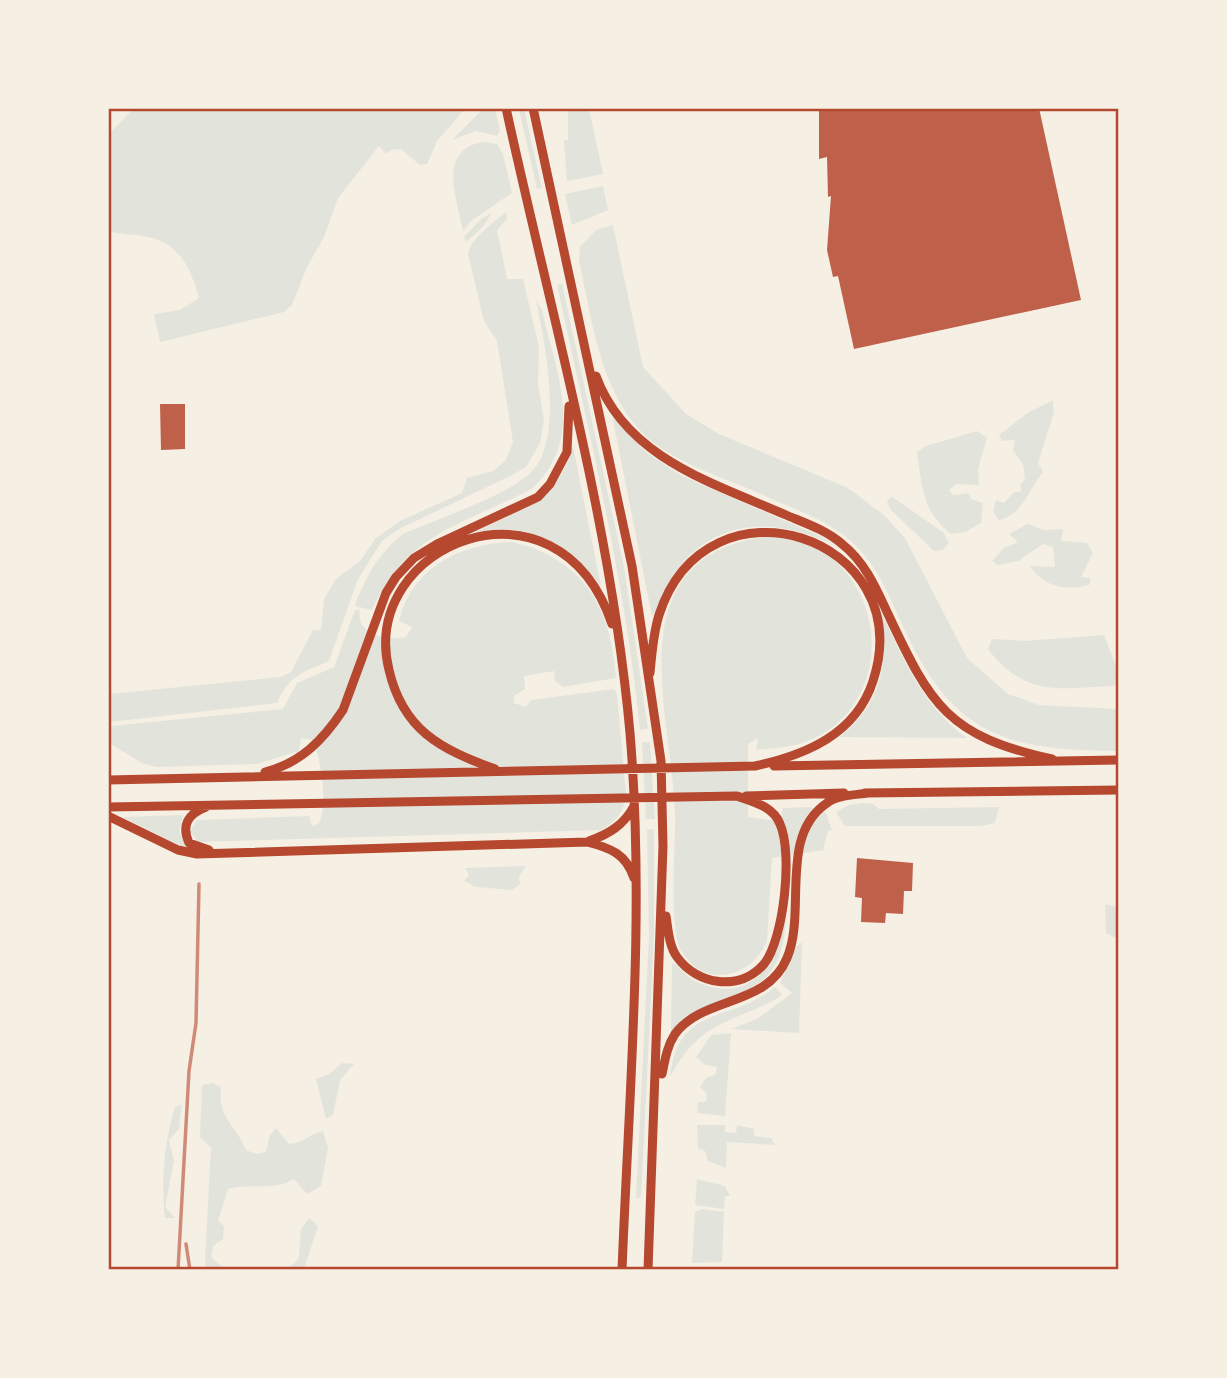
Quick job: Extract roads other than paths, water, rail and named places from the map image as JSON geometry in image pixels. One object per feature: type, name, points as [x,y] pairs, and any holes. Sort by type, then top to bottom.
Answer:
[{"type":"main road","points":[[506,108],[594,498],[622,667],[635,804],[638,891],[622,1269]]},
{"type":"main road","points":[[533,108],[632,566],[650,673],[662,788],[657,1096],[648,1269]]},
{"type":"main road","points":[[587,352],[597,381],[614,410],[658,455],[690,473],[816,527],[849,550],[872,579],[920,678],[941,709],[956,723],[976,736],[1011,750],[1052,760]]},
{"type":"main road","points":[[238,776],[268,771],[305,754],[325,735],[343,710],[396,577],[414,558],[526,504],[550,484],[567,452],[569,390]]},
{"type":"main road","points":[[650,673],[656,625],[664,602],[680,574],[704,550],[733,537],[774,531],[813,541],[840,558],[860,579],[878,625],[878,660],[869,693],[851,720],[827,741],[793,756],[755,766]]},
{"type":"main road","points":[[500,770],[455,754],[431,739],[415,725],[401,706],[385,651],[390,616],[408,581],[443,552],[486,534],[508,532],[527,536],[556,548],[587,575],[612,622],[622,667]]},
{"type":"main road","points":[[108,780],[500,770],[1118,760]]},
{"type":"main road","points":[[108,807],[737,796],[756,799],[868,793],[1118,790]]},
{"type":"main road","points":[[657,1096],[666,1051],[676,1033],[691,1020],[765,986],[783,966],[792,942],[803,833],[816,813],[828,802],[868,793]]},
{"type":"main road","points":[[662,890],[675,954],[688,970],[721,983],[741,979],[763,965],[776,942],[785,861],[780,824],[774,814],[756,799]]},
{"type":"main road","points":[[587,842],[616,829],[628,818],[635,804]]},
{"type":"main road","points":[[210,805],[191,814],[185,824],[185,834],[189,843],[200,849],[225,852]]},
{"type":"main road","points":[[108,816],[178,850],[197,854],[587,842],[618,852],[629,865],[638,891]]},
{"type":"railway","points":[[178,1270],[189,1071],[196,1023],[199,884]]},
{"type":"railway","points":[[186,1244],[190,1270]]}]
